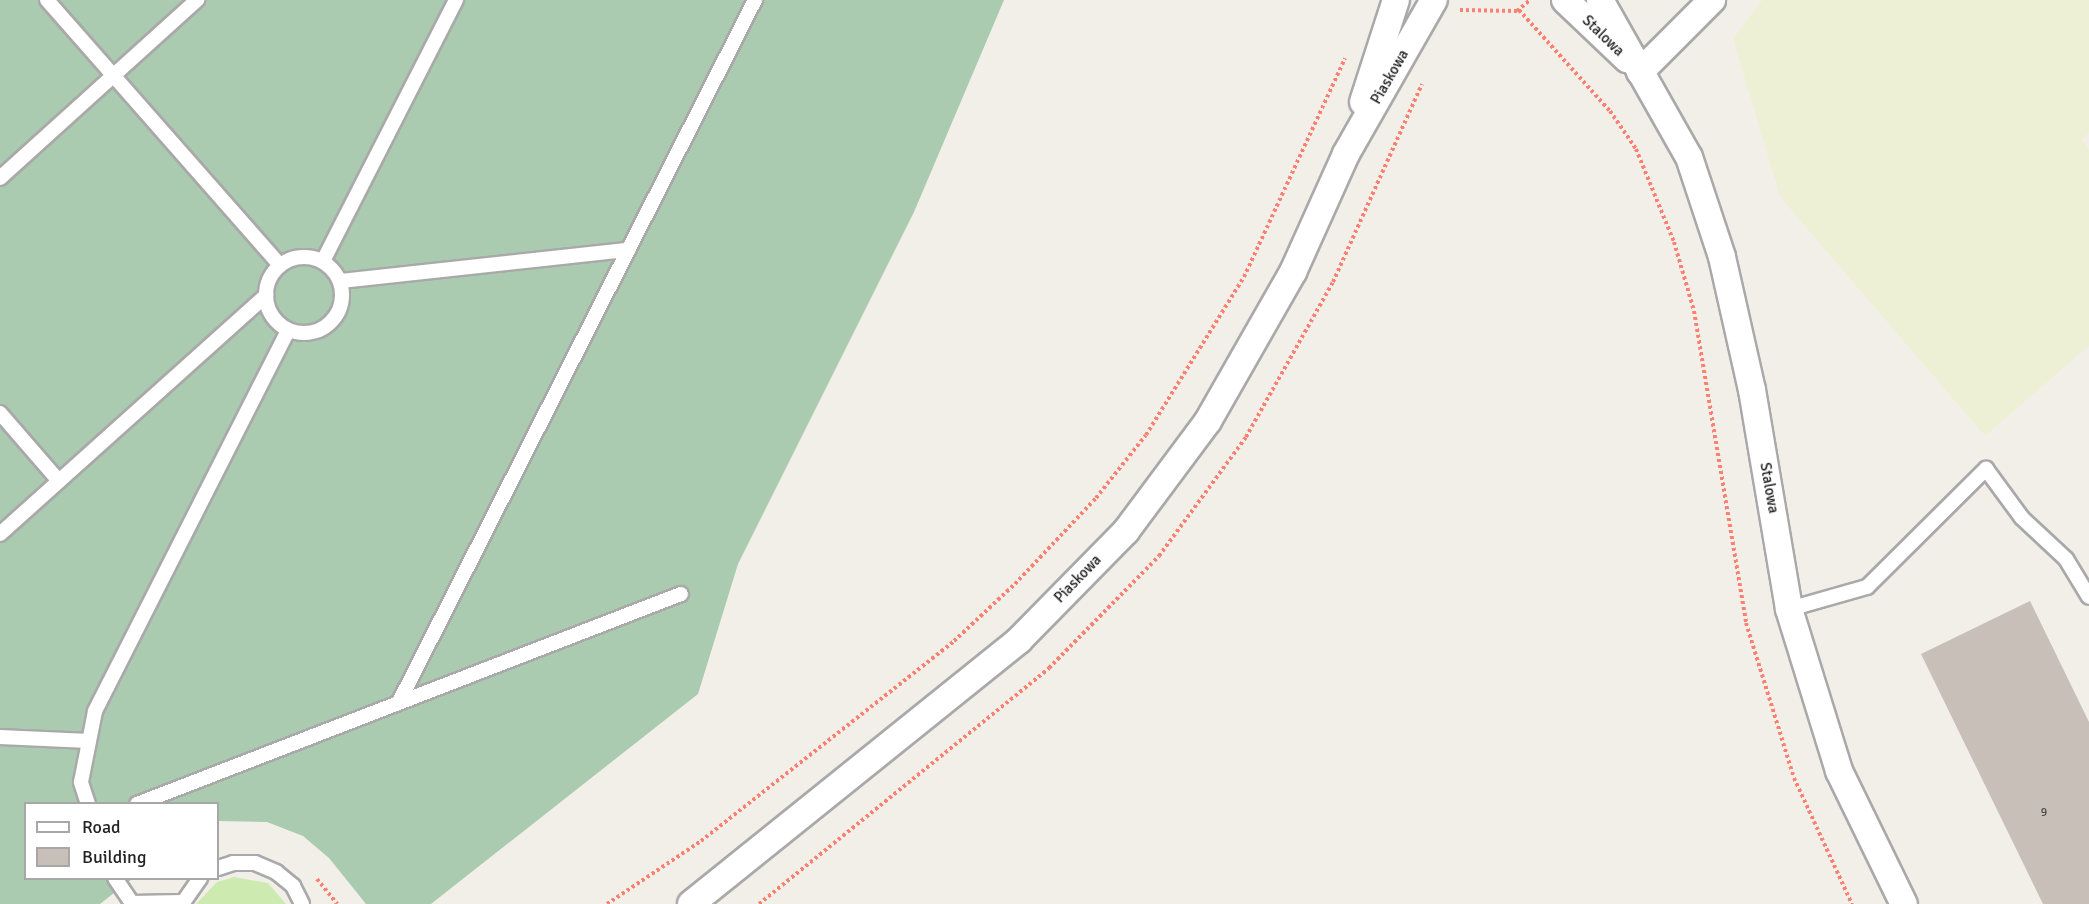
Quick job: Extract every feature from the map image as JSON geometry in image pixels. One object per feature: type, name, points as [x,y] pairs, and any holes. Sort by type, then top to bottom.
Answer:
[{"type":"street","name":"Piaskowa","points":[[691,904],[1019,640],[1126,531],[1208,421],[1293,272],[1346,154],[1396,0]]},
{"type":"street","name":"Stalowa","points":[[1565,0],[1640,72]]},
{"type":"street","name":"Stalowa","points":[[1600,0],[1689,156],[1722,257],[1752,390],[1790,609],[1839,771],[1904,904]]},
{"type":"street","points":[[1640,72],[1712,0]]},
{"type":"street","name":"Piaskowa","points":[[1346,154],[1444,5]]},
{"type":"lane","points":[[47,0],[280,265]]},
{"type":"lane","points":[[0,178],[197,0]]},
{"type":"lane","points":[[323,261],[456,0]]},
{"type":"lane","points":[[399,702],[755,0]]},
{"type":"lane","points":[[340,281],[628,250]]},
{"type":"lane","points":[[301,256],[323,261],[340,281],[341,306],[326,327],[308,333],[288,330],[272,316],[266,295],[270,279],[280,265],[301,256]]},
{"type":"lane","points":[[0,534],[266,295]]},
{"type":"lane","points":[[87,802],[81,782],[95,711],[288,330]]},
{"type":"lane","points":[[0,413],[59,481]]},
{"type":"lane","points":[[1790,609],[1867,587],[1986,469],[2022,518],[2066,559],[2089,597]]},
{"type":"lane","points":[[142,802],[681,594]]},
{"type":"lane","points":[[0,737],[89,741]]},
{"type":"lane","points":[[219,868],[233,863],[255,863],[276,872],[292,886],[302,904]]},
{"type":"lane","points":[[116,880],[132,904],[182,903],[199,880]]},
{"type":"path","points":[[1519,10],[1530,0]]},
{"type":"path","points":[[1444,5],[1519,10],[1610,111],[1636,149],[1674,242],[1694,311],[1746,623],[1794,778],[1852,904]]},
{"type":"path","points":[[607,904],[701,841],[954,641],[1015,584],[1096,498],[1146,435],[1244,277],[1346,54]]},
{"type":"green space","points":[[0,0],[1004,0],[914,212],[738,564],[698,694],[431,904],[366,904],[329,858],[303,836],[267,822],[219,821],[219,802],[24,802],[24,880],[131,880],[100,904],[0,904]]},
{"type":"green space","points":[[1762,0],[2089,0],[2089,132],[2082,140],[2089,150],[2089,346],[1985,436],[1780,197],[1733,39]]},
{"type":"green space","points":[[234,877],[268,883],[286,904],[196,904],[217,882]]},
{"type":"building","points":[[2030,601],[2089,722],[2089,904],[2043,904],[1921,654]]}]
